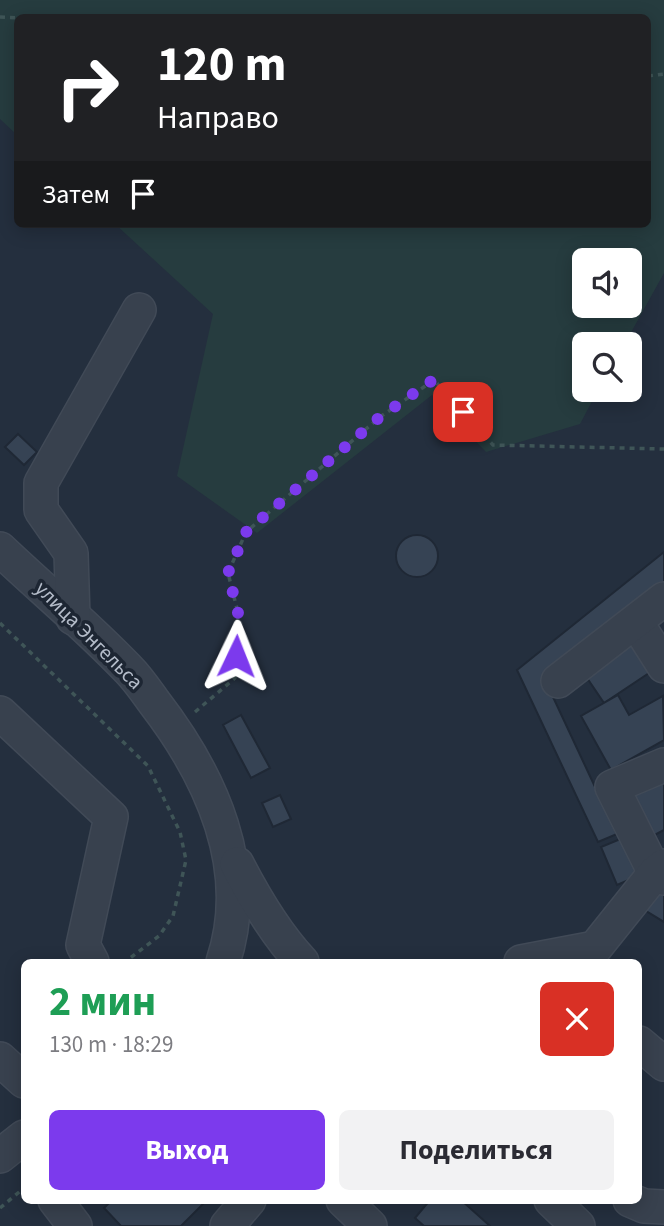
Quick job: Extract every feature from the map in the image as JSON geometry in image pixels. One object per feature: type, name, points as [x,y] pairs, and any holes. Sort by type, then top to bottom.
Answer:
[{"type":"street","points":[[73,618],[71,553],[41,510],[41,483],[139,310]]},
{"type":"street","name":"улица Энгельса","points":[[0,549],[129,670],[175,729],[198,768],[218,810],[231,853],[234,904],[230,941],[224,959]]},
{"type":"street","points":[[558,681],[664,599]]},
{"type":"street","points":[[636,622],[664,666]]},
{"type":"street","points":[[0,713],[111,817],[83,945],[90,959]]},
{"type":"street","points":[[536,959],[595,947],[661,872],[612,787],[664,765]]},
{"type":"street","points":[[231,853],[259,906],[299,959]]},
{"type":"street","points":[[642,1046],[664,1064]]},
{"type":"street","points":[[0,1059],[21,1078]]},
{"type":"street","points":[[58,1204],[75,1226]]},
{"type":"street","points":[[227,1226],[246,1204]]},
{"type":"street","points":[[347,1204],[370,1226]]},
{"type":"street","points":[[555,1204],[578,1226]]},
{"type":"street","points":[[639,1204],[664,1207]]},
{"type":"path","points":[[175,729],[235,678],[238,613],[228,573],[246,532],[380,417],[433,380],[493,445],[664,449]]},
{"type":"path","points":[[0,623],[148,766],[180,832],[186,860],[173,916],[159,936],[129,959]]},
{"type":"path","points":[[0,1208],[21,1190]]},
{"type":"green space","points":[[0,0],[664,0],[664,273],[642,313],[642,248],[572,248],[572,318],[639,318],[631,332],[572,332],[572,402],[592,402],[580,424],[486,452],[432,395],[257,533],[177,476],[213,314],[119,228],[651,228],[651,14],[14,14],[14,132],[0,119]]},
{"type":"building","points":[[18,434],[37,452],[24,465],[5,447]]},
{"type":"building","points":[[417,535],[432,541],[438,556],[432,571],[417,577],[402,571],[396,556],[402,541]]},
{"type":"building","points":[[664,552],[664,587],[546,682],[617,834],[598,842],[517,670]]},
{"type":"building","points":[[630,632],[655,669],[604,703],[579,666]]},
{"type":"building","points":[[618,695],[629,715],[663,696],[664,740],[611,770],[581,716]]},
{"type":"building","points":[[241,715],[270,768],[251,778],[223,725]]},
{"type":"building","points":[[664,774],[664,830],[649,838],[625,795]]},
{"type":"building","points":[[280,795],[291,819],[273,827],[262,803]]},
{"type":"building","points":[[630,835],[645,873],[617,885],[601,847]]},
{"type":"building","points":[[664,890],[664,922],[638,906]]},
{"type":"building","points":[[108,1204],[203,1204],[181,1226],[121,1226],[104,1208]]},
{"type":"building","points":[[427,1204],[465,1204],[490,1226],[424,1226],[415,1218]]},
{"type":"route","points":[[236,656],[238,613],[228,573],[246,532],[380,417],[433,380],[463,412]]}]
